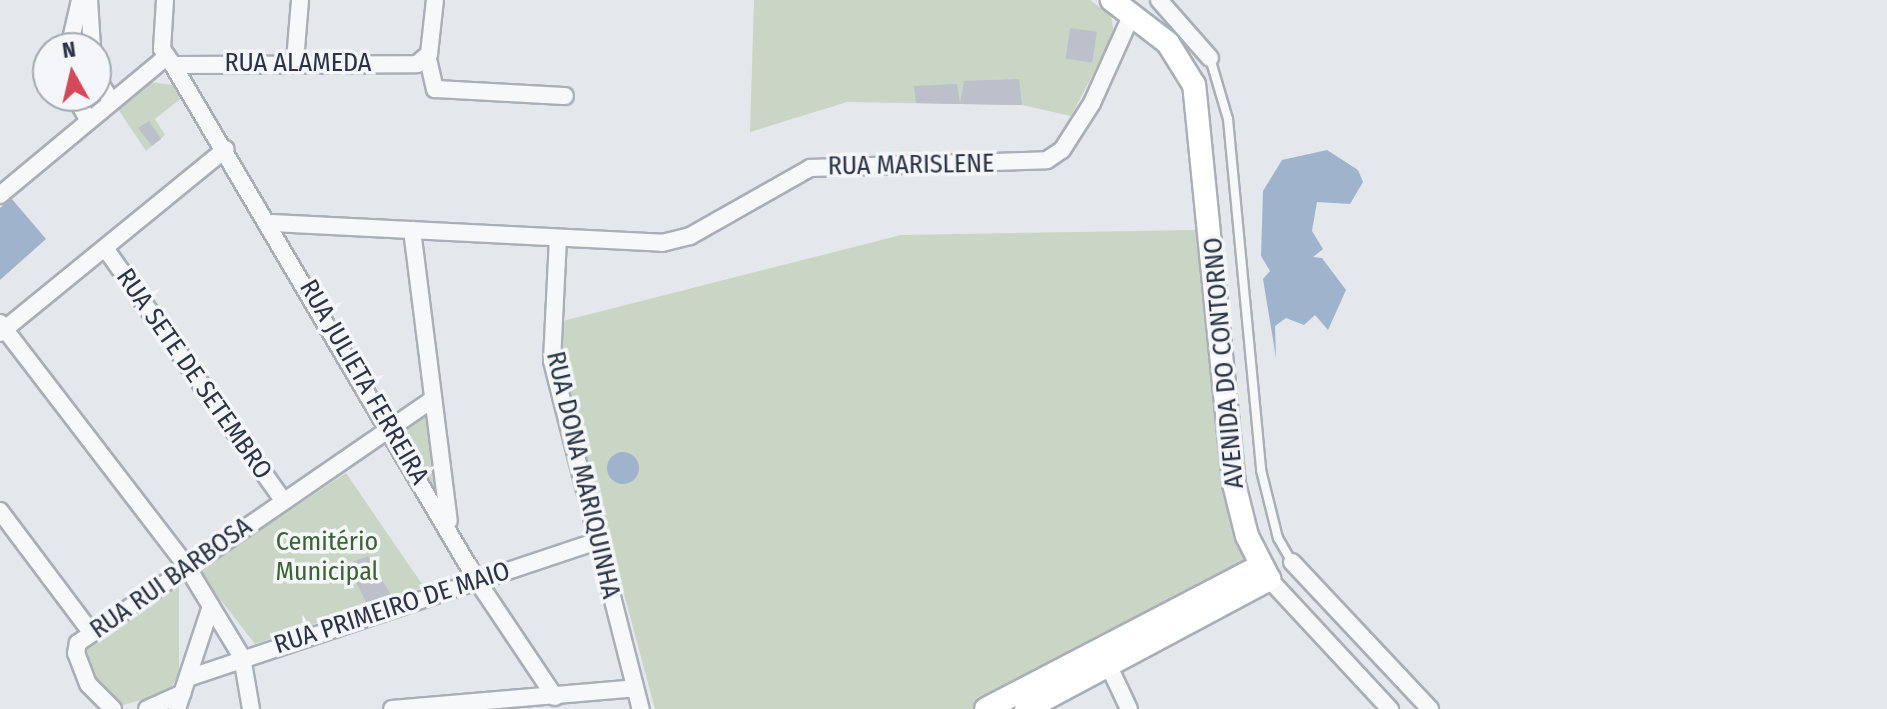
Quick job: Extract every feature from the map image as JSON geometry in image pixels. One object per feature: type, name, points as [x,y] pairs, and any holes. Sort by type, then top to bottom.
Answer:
[{"type":"street","points":[[73,32],[80,0]]},
{"type":"street","points":[[89,0],[91,32]]},
{"type":"street","points":[[112,98],[169,61],[165,0]]},
{"type":"street","points":[[295,61],[300,0]]},
{"type":"street","points":[[435,0],[428,56],[435,89],[565,96]]},
{"type":"street","name":"AVENIDA DO CONTORNO","points":[[1112,0],[1136,7],[1185,66],[1200,108],[1234,484],[1265,572],[1390,709]]},
{"type":"street","points":[[1159,0],[1210,58]]},
{"type":"street","name":"RUA MARISLENE","points":[[272,223],[676,241],[800,172],[826,165],[1047,160],[1062,150],[1092,103],[1136,7]]},
{"type":"street","name":"RUA ALAMEDA","points":[[169,61],[417,64],[428,56]]},
{"type":"street","name":"RUA JULIETA FERREIRA","points":[[169,61],[272,223],[476,579],[555,697]]},
{"type":"street","points":[[84,112],[87,118]]},
{"type":"street","points":[[0,195],[94,112]]},
{"type":"street","points":[[226,149],[2,328],[186,565],[242,657],[251,709]]},
{"type":"street","points":[[412,230],[450,530]]},
{"type":"street","name":"RUA DONA MARIQUINHA","points":[[558,238],[551,351],[641,709]]},
{"type":"street","name":"RUA SETE DE SETEMBRO","points":[[105,248],[283,500]]},
{"type":"street","name":"RUA RUI BARBOSA","points":[[113,709],[88,684],[76,653],[91,632],[432,400]]},
{"type":"street","points":[[0,511],[91,632]]},
{"type":"street","name":"RUA PRIMEIRO DE MAIO","points":[[147,709],[183,694],[242,657],[597,541]]},
{"type":"street","points":[[1292,562],[1430,709]]},
{"type":"street","points":[[1026,709],[1105,658],[1265,572]]},
{"type":"street","points":[[183,694],[211,606]]},
{"type":"street","points":[[986,709],[1105,658]]},
{"type":"street","points":[[1105,658],[1129,709]]},
{"type":"street","points":[[392,709],[635,688]]},
{"type":"lane","points":[[1210,58],[1228,119],[1261,470],[1278,538],[1292,562]]},
{"type":"green space","points":[[754,0],[1090,0],[1111,16],[1114,34],[1071,116],[1022,105],[847,102],[750,132]]},
{"type":"green space","points":[[149,82],[173,85],[184,96],[155,119],[165,135],[146,151],[116,106]]},
{"type":"green space","points":[[1197,230],[1231,526],[1253,569],[976,709],[655,709],[560,357],[563,321],[901,235]]},
{"type":"green space","points":[[424,411],[442,501],[434,501],[401,433]]},
{"type":"green space","name":"Cemitério Municipal","points":[[346,473],[424,587],[255,644],[198,571]]},
{"type":"green space","points":[[179,579],[179,675],[167,693],[123,705],[102,692],[81,649]]},
{"type":"water","points":[[1327,150],[1358,170],[1363,182],[1350,204],[1317,202],[1312,231],[1323,249],[1313,257],[1322,258],[1346,290],[1328,330],[1315,315],[1304,325],[1286,318],[1275,326],[1276,358],[1263,279],[1270,271],[1261,256],[1263,191],[1282,160]]},
{"type":"water","points":[[11,198],[46,239],[0,280],[0,208]]},
{"type":"water","points":[[623,452],[634,457],[639,468],[634,479],[623,484],[612,479],[607,468],[612,457]]},
{"type":"building","points":[[1070,28],[1097,32],[1092,62],[1066,59]]},
{"type":"building","points":[[1019,79],[1022,105],[960,104],[964,81]]},
{"type":"building","points":[[957,84],[960,104],[916,103],[914,86]]},
{"type":"building","points":[[149,121],[161,139],[152,146],[138,128]]},
{"type":"building","points":[[368,556],[392,597],[368,606],[347,564]]}]
